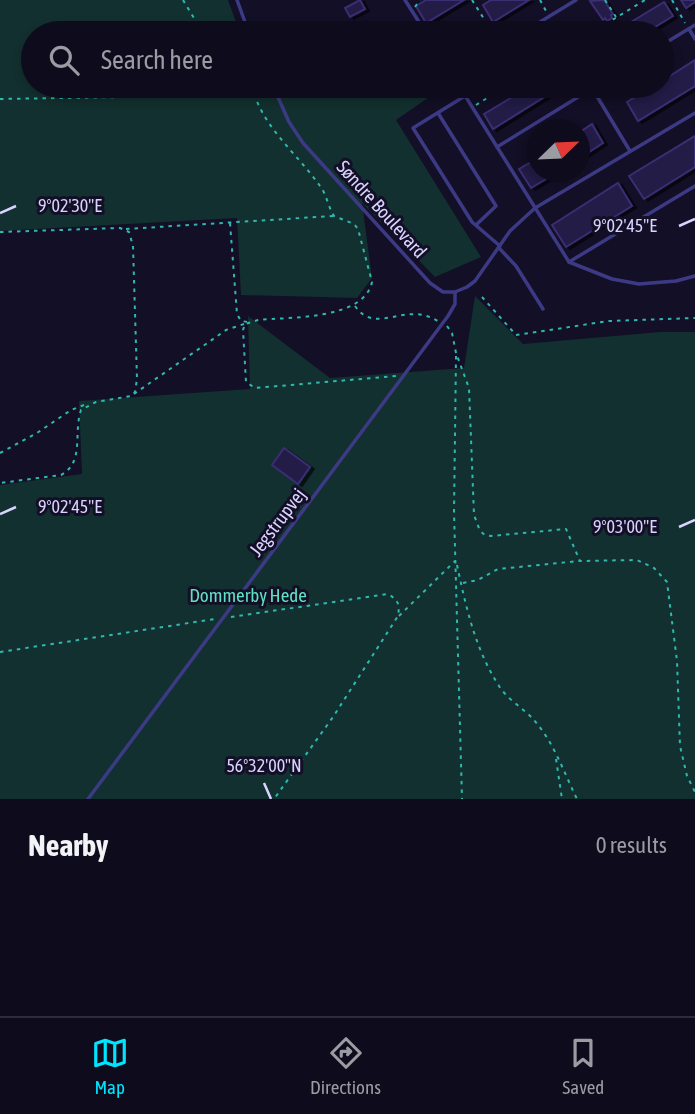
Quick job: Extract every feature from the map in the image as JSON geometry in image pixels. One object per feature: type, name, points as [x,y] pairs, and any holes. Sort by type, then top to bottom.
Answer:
[{"type":"lane","points":[[237,0],[245,21]]},
{"type":"lane","points":[[405,0],[418,21]]},
{"type":"lane","points":[[542,21],[576,0]]},
{"type":"lane","points":[[674,38],[695,25]]},
{"type":"lane","points":[[689,29],[695,39]]},
{"type":"lane","name":"Søndre Boulevard","points":[[278,98],[289,122],[303,143],[430,283],[443,292],[455,292]]},
{"type":"lane","points":[[462,98],[413,128],[476,225],[516,266],[543,309]]},
{"type":"lane","points":[[466,98],[569,262],[612,279],[639,284],[676,281],[695,276]]},
{"type":"lane","points":[[496,147],[576,98]]},
{"type":"lane","points":[[600,98],[630,151]]},
{"type":"lane","points":[[438,113],[496,206],[476,225]]},
{"type":"lane","points":[[455,292],[475,281],[510,231],[535,208],[695,113]]},
{"type":"lane","points":[[569,262],[695,186]]},
{"type":"lane","name":"Jegstrupvej","points":[[88,799],[443,323],[455,304],[455,292]]},
{"type":"path","points":[[183,0],[196,21]]},
{"type":"path","points":[[411,10],[419,0]]},
{"type":"path","points":[[472,0],[485,21]]},
{"type":"path","points":[[606,0],[616,18]]},
{"type":"path","points":[[611,21],[643,0]]},
{"type":"path","points":[[672,0],[689,29]]},
{"type":"path","points":[[0,99],[51,98]]},
{"type":"path","points":[[255,98],[272,129],[324,191],[334,216]]},
{"type":"path","points":[[472,107],[484,98]]},
{"type":"path","points":[[0,232],[125,229],[334,216],[354,224],[358,229],[371,286],[354,305],[340,311],[249,322],[226,330],[133,394],[123,399],[89,404],[71,410],[0,453]]},
{"type":"path","points":[[230,222],[237,314],[241,321],[249,322]]},
{"type":"path","points":[[125,229],[131,235],[133,246],[137,379],[133,394]]},
{"type":"path","points":[[482,297],[516,335],[609,321],[695,318]]},
{"type":"path","points":[[354,305],[362,315],[373,320],[421,314],[443,323],[452,333],[469,388],[474,515],[480,531],[485,536],[491,536],[566,529],[580,561]]},
{"type":"path","points":[[249,322],[243,330],[246,382],[251,387],[404,375]]},
{"type":"path","points":[[456,353],[456,560],[462,799]]},
{"type":"path","points":[[0,483],[61,475],[71,469],[77,452],[78,418],[81,410],[89,404]]},
{"type":"path","points":[[456,560],[467,613],[484,659],[500,689],[534,720],[549,741],[578,799]]},
{"type":"path","points":[[274,799],[333,717],[398,616],[456,560]]},
{"type":"path","points":[[461,584],[478,580],[498,569],[580,561],[637,560],[654,568],[667,582],[677,661],[680,746],[687,776],[695,792]]},
{"type":"path","points":[[0,652],[388,594],[398,600],[398,616]]},
{"type":"path","points":[[555,755],[562,799]]},
{"type":"green space","points":[[0,0],[228,0],[236,21],[21,21],[21,98],[428,98],[396,120],[481,257],[435,277],[362,203],[372,278],[357,298],[241,295],[237,218],[0,231]]},
{"type":"green space","name":"Dommerby Hede","points":[[475,296],[523,344],[660,332],[695,332],[695,799],[0,799],[0,485],[82,474],[79,401],[250,389],[248,316],[330,378],[464,368]]},
{"type":"building","points":[[360,0],[365,9],[350,17],[345,8]]},
{"type":"building","points":[[426,0],[464,0],[429,21],[425,21],[416,6]]},
{"type":"building","points":[[491,0],[529,0],[495,21],[483,5]]},
{"type":"building","points":[[604,0],[613,14],[607,21],[605,18],[603,20],[590,1]]},
{"type":"building","points":[[681,0],[695,0],[695,2],[686,8]]},
{"type":"building","points":[[664,2],[673,16],[665,21],[633,21]]},
{"type":"building","points":[[695,60],[695,86],[638,121],[627,102],[634,98],[674,98],[674,73]]},
{"type":"building","points":[[511,98],[543,98],[493,129],[484,114]]},
{"type":"building","points":[[592,124],[603,143],[590,151]]},
{"type":"building","points":[[695,136],[695,167],[644,199],[629,176]]},
{"type":"building","points":[[527,164],[527,182],[519,169]]},
{"type":"building","points":[[527,182],[541,182],[531,188]]},
{"type":"building","points":[[618,183],[632,206],[566,247],[552,225]]},
{"type":"building","points":[[284,448],[310,467],[298,484],[272,465]]}]
